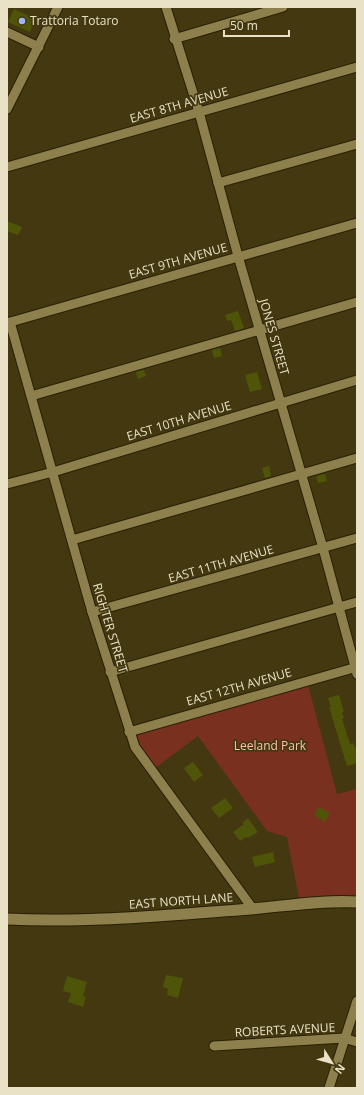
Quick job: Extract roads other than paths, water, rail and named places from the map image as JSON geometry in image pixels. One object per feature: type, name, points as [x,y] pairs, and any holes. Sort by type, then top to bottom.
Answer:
[{"type":"street","points":[[7,109],[58,7]]},
{"type":"street","name":"JONES STREET","points":[[166,7],[174,39],[199,112],[238,256],[302,474],[356,670]]},
{"type":"street","points":[[174,39],[283,7]]},
{"type":"street","points":[[7,32],[38,47]]},
{"type":"street","name":"EAST 8TH AVENUE","points":[[7,167],[357,67]]},
{"type":"street","points":[[218,183],[357,144]]},
{"type":"street","name":"EAST 9TH AVENUE","points":[[9,323],[357,223]]},
{"type":"street","points":[[31,396],[357,302]]},
{"type":"street","name":"RIGHTER STREET","points":[[9,323],[92,612],[135,747],[253,909]]},
{"type":"street","name":"EAST 10TH AVENUE","points":[[7,484],[53,472],[357,380]]},
{"type":"street","points":[[72,540],[357,458]]},
{"type":"street","name":"EAST 11TH AVENUE","points":[[92,612],[357,538]]},
{"type":"street","points":[[110,672],[357,602]]},
{"type":"street","name":"EAST 12TH AVENUE","points":[[129,732],[356,670]]},
{"type":"street","name":"EAST NORTH LANE","points":[[7,919],[44,921],[94,920],[253,909],[300,904],[357,902]]},
{"type":"street","points":[[328,1088],[357,1001]]},
{"type":"street","name":"ROBERTS AVENUE","points":[[214,1046],[344,1038],[357,1042]]},
{"type":"place","name":"Trattoria Totaro","points":[[22,21]]},
{"type":"park label","name":"Leeland Park","points":[[270,746]]}]
